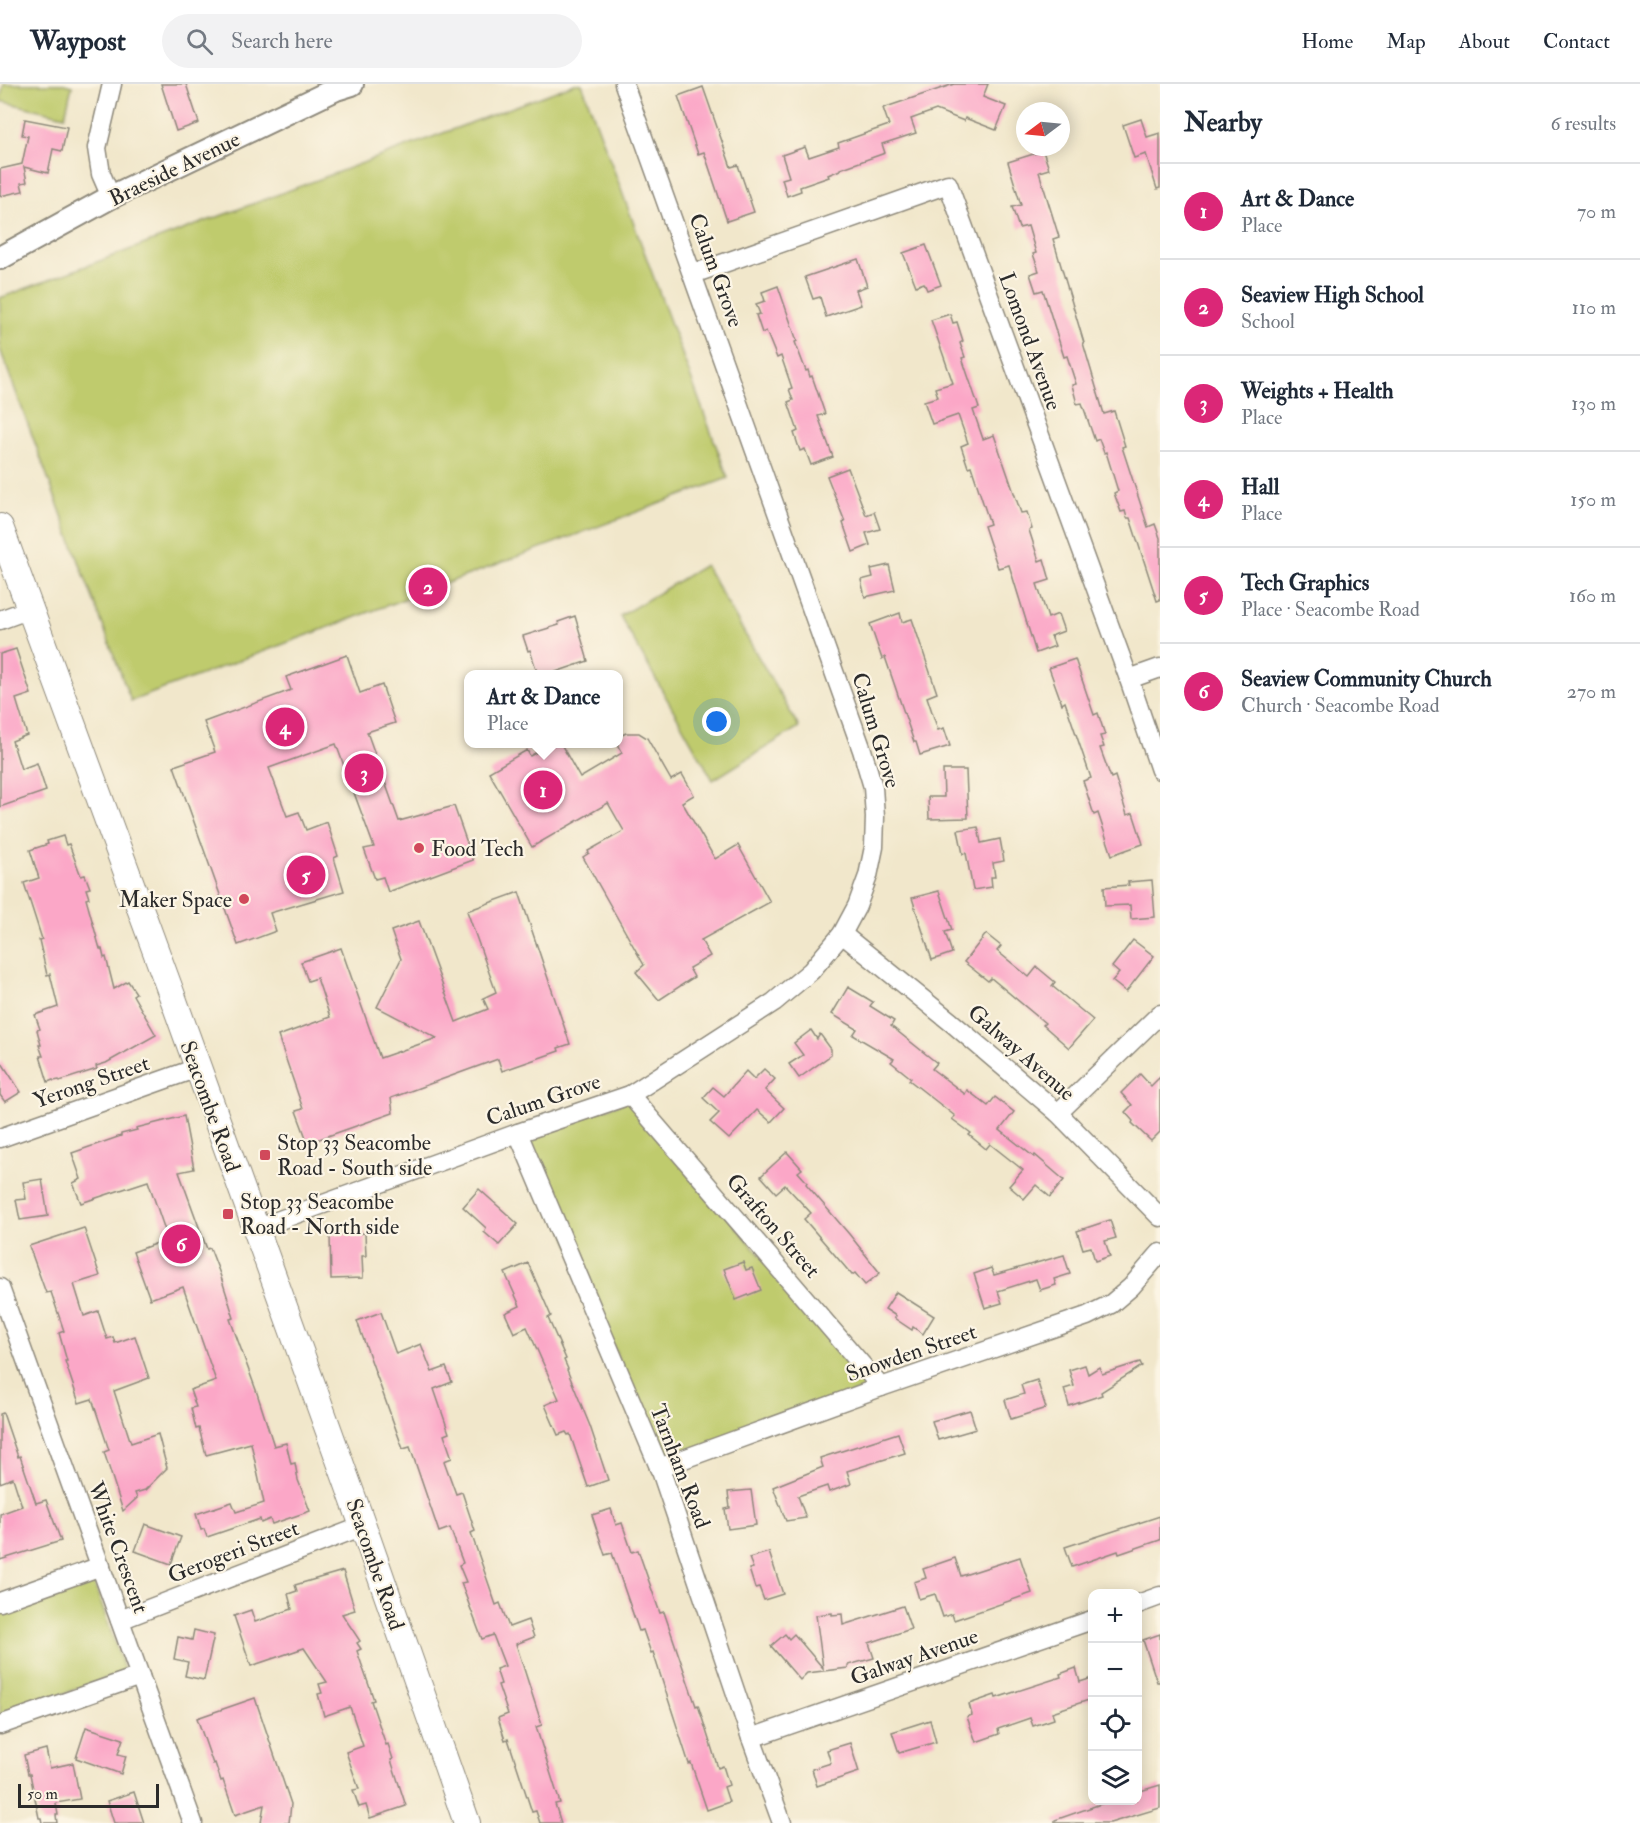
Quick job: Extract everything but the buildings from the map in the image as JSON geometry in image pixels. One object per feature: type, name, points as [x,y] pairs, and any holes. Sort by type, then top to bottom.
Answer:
[{"type":"main road","name":"Seacombe Road","points":[[0,527],[169,987],[467,1823]]},
{"type":"street","points":[[111,197],[101,174],[97,148],[112,84]]},
{"type":"street","name":"Braeside Avenue","points":[[0,258],[111,197],[336,89],[352,84]]},
{"type":"street","name":"Calum Grove","points":[[255,1228],[630,1095],[774,1002],[812,971],[842,934],[857,906],[868,876],[874,847],[875,817],[873,787],[862,750],[624,84]]},
{"type":"street","name":"Lomond Avenue","points":[[693,274],[948,184],[1129,679],[1160,770]]},
{"type":"street","points":[[0,620],[30,609]]},
{"type":"street","points":[[1129,679],[1160,668]]},
{"type":"street","name":"Galway Avenue","points":[[842,934],[1058,1113],[1160,1217]]},
{"type":"street","points":[[1058,1113],[1160,1014]]},
{"type":"street","name":"Yerong Street","points":[[0,1138],[197,1068]]},
{"type":"street","name":"Grafton Street","points":[[630,1095],[881,1387]]},
{"type":"street","name":"Tarnham Road","points":[[518,1133],[659,1468],[782,1823]]},
{"type":"street","name":"Snowden Street","points":[[659,1468],[881,1387],[1087,1316],[1111,1304],[1160,1253]]},
{"type":"street","name":"White Crescent","points":[[0,1288],[5,1318],[101,1566],[193,1823]]},
{"type":"street","name":"Gerogeri Street","points":[[120,1620],[363,1526]]},
{"type":"street","points":[[0,1602],[101,1566]]},
{"type":"street","points":[[1142,1602],[1160,1596]]},
{"type":"street","name":"Galway Avenue","points":[[751,1738],[1088,1621]]},
{"type":"street","points":[[0,1725],[140,1676]]},
{"type":"green space","points":[[4,84],[72,86],[65,116],[0,101]]},
{"type":"green space","points":[[575,84],[582,84],[728,478],[131,701],[0,349],[0,298]]},
{"type":"green space","points":[[705,565],[799,727],[713,780],[620,616]]},
{"type":"green space","points":[[628,1101],[873,1386],[662,1462],[524,1136]]},
{"type":"green space","points":[[93,1580],[125,1672],[0,1716],[0,1613]]},
{"type":"place","name":"Seaview High School","points":[[428,587]]},
{"type":"place","name":"Hall","points":[[285,727]]},
{"type":"place","name":"Weights + Health","points":[[364,773]]},
{"type":"place","name":"Art & Dance","points":[[543,790]]},
{"type":"place","name":"Food Tech","points":[[419,848]]},
{"type":"place","name":"Tech Graphics","points":[[306,875]]},
{"type":"place","name":"Maker Space","points":[[244,899]]},
{"type":"place","name":"Stop 33 Seacombe Road - South side","points":[[265,1155]]},
{"type":"place","name":"Stop 33 Seacombe Road - North side","points":[[228,1214]]},
{"type":"place","name":"Seaview Community Church","points":[[181,1244]]}]
